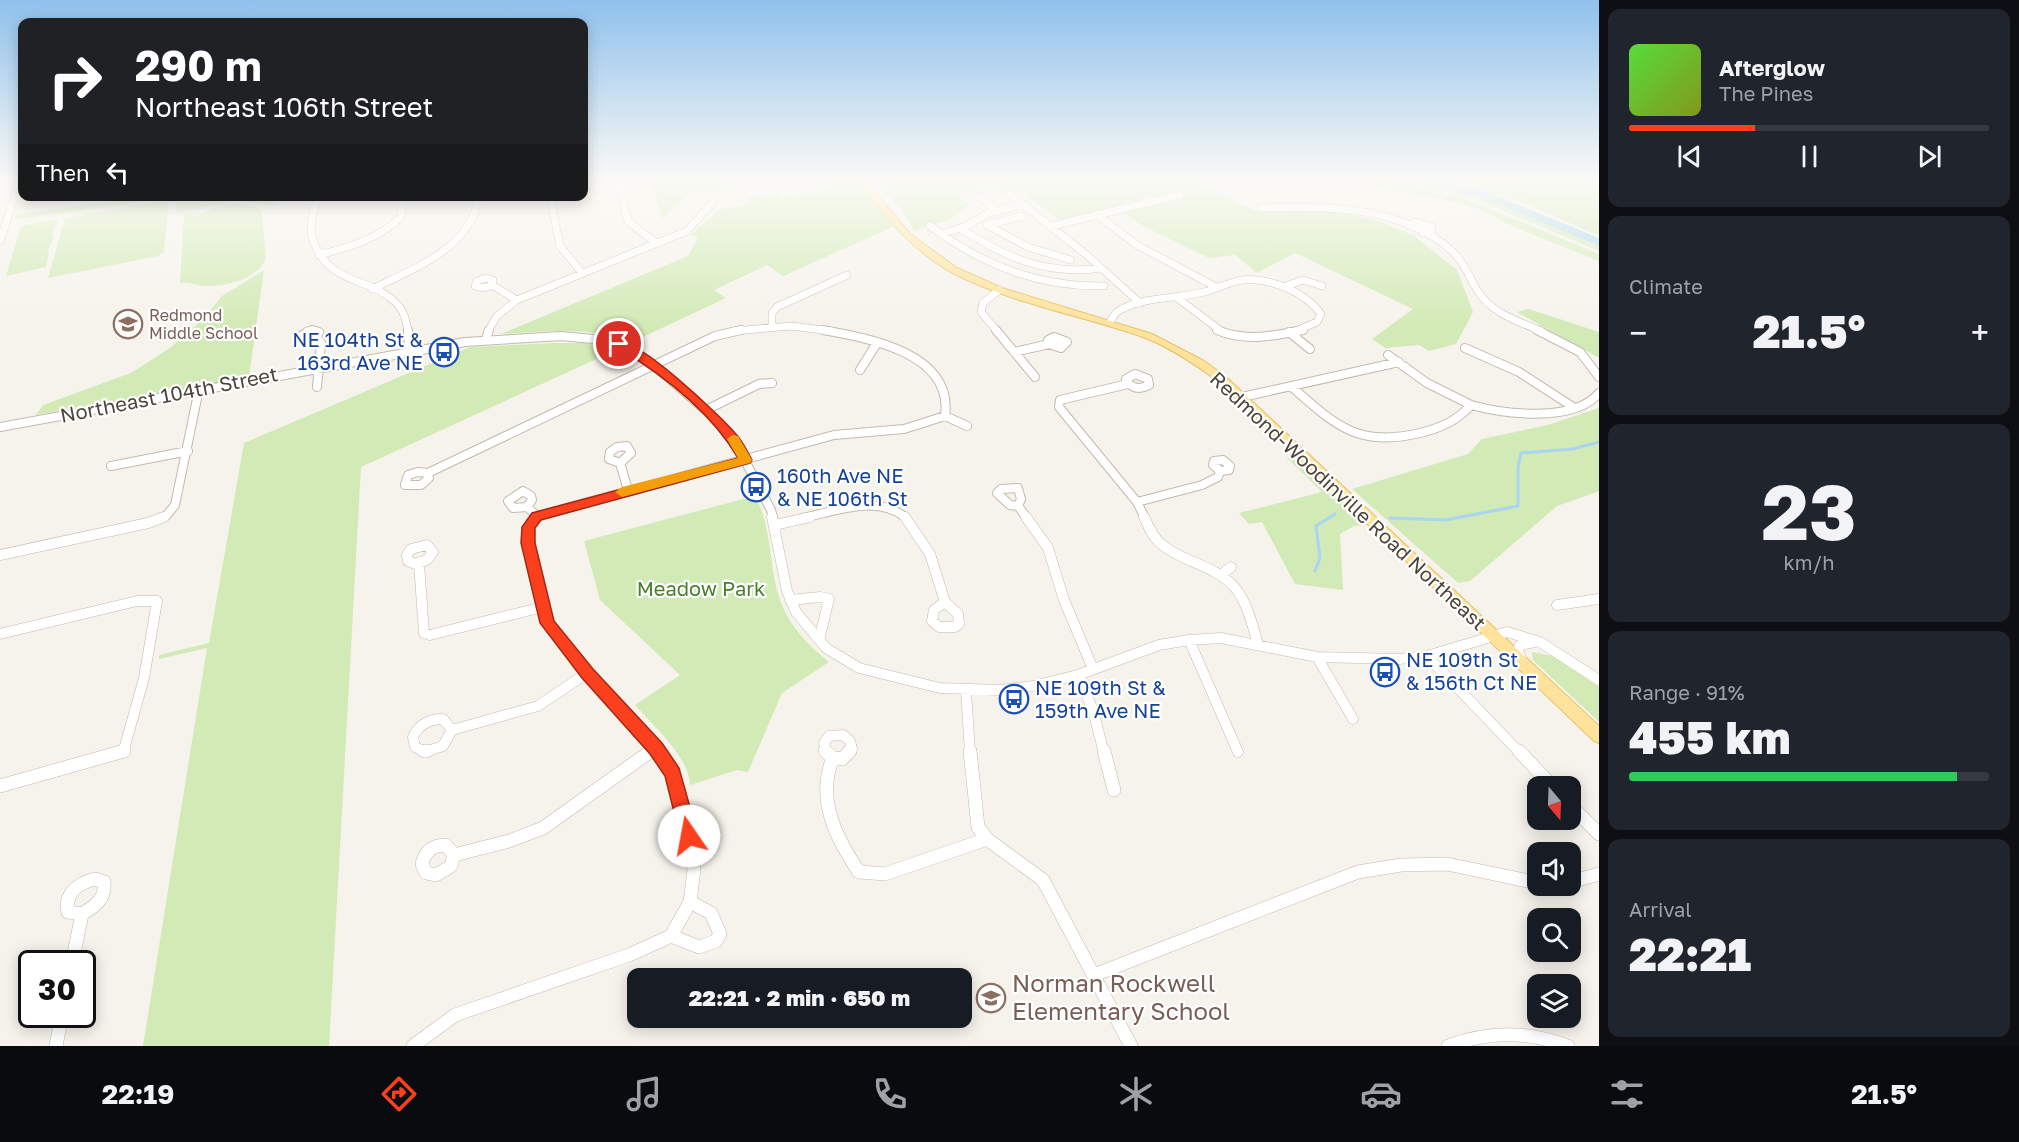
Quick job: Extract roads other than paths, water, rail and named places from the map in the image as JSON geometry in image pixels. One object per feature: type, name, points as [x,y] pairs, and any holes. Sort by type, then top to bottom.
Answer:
[{"type":"main road","name":"Redmond-Woodinville Road Northeast","points":[[904,230],[915,243],[954,270],[999,290],[1110,322],[1149,336],[1190,357],[1222,379],[1599,736]]},
{"type":"street","points":[[310,230],[319,255],[330,268],[345,278],[372,289],[401,308],[406,323],[409,351]]},
{"type":"street","points":[[319,255],[363,242],[386,230]]},
{"type":"street","points":[[372,289],[433,256],[459,239],[465,230]]},
{"type":"street","points":[[554,230],[559,248],[582,273]]},
{"type":"street","points":[[640,230],[657,244]]},
{"type":"street","points":[[486,339],[491,321],[498,312],[517,300],[688,230]]},
{"type":"street","points":[[935,230],[978,259],[1004,271],[1053,285],[1080,288],[1104,286]]},
{"type":"street","points":[[941,234],[954,230]]},
{"type":"street","points":[[963,230],[994,250],[1054,271],[1075,273],[1101,268]]},
{"type":"street","points":[[995,230],[1038,252],[1071,260]]},
{"type":"street","points":[[1056,230],[1140,303]]},
{"type":"street","points":[[1117,230],[1137,245],[1216,287]]},
{"type":"street","points":[[1417,230],[1458,257],[1479,297],[1485,303],[1502,314],[1567,344],[1585,358],[1599,377]]},
{"type":"street","points":[[1024,262],[1038,252]]},
{"type":"street","points":[[1075,273],[1080,288]]},
{"type":"street","points":[[772,325],[772,313],[777,307],[847,275]]},
{"type":"street","points":[[1110,322],[1116,312],[1140,303],[1176,297],[1237,279],[1258,279],[1283,287],[1307,299],[1321,314],[1315,325],[1289,333],[1257,339],[1234,337],[1214,329],[1176,297]]},
{"type":"street","points":[[1283,287],[1303,280],[1322,286]]},
{"type":"street","points":[[492,285],[517,300]]},
{"type":"street","points":[[999,290],[983,303],[981,308],[984,317],[1035,377]]},
{"type":"street","points":[[428,473],[654,365],[740,328],[772,325],[832,332],[903,351],[925,363],[945,392],[948,404],[945,416]]},
{"type":"street","points":[[1289,333],[1310,349]]},
{"type":"street","name":"Northeast 104th Street","points":[[0,427],[409,351],[486,339],[561,336],[604,340],[633,351],[654,365],[706,410],[733,438],[746,460],[775,525],[789,600]]},
{"type":"street","points":[[317,337],[321,343],[317,387]]},
{"type":"street","points":[[860,370],[877,343]]},
{"type":"street","points":[[1014,352],[1049,344]]},
{"type":"street","points":[[1465,348],[1519,372],[1573,407]]},
{"type":"street","points":[[1388,355],[1444,393],[1491,411],[1531,415],[1589,402],[1599,393]]},
{"type":"street","points":[[1242,397],[1293,388],[1399,362]]},
{"type":"street","points":[[706,410],[759,384],[772,383]]},
{"type":"street","points":[[1128,384],[1070,396],[1060,400],[1059,404],[1137,502],[1152,534],[1162,545],[1221,575],[1235,588],[1248,609],[1258,644]]},
{"type":"street","points":[[1293,388],[1345,429],[1363,437],[1392,440],[1450,424],[1462,417],[1471,405]]},
{"type":"street","points":[[0,555],[148,523],[166,516],[175,505],[200,389]]},
{"type":"street","points":[[414,1046],[455,1015],[629,955],[671,936],[690,902],[694,870],[680,795],[673,773],[656,748],[587,673],[548,623],[528,543],[529,527],[537,516],[834,435],[854,431],[913,430],[945,416],[967,426]]},
{"type":"street","points":[[111,466],[188,451]]},
{"type":"street","points":[[620,463],[628,490]]},
{"type":"street","points":[[1137,502],[1202,485],[1218,477],[1220,471]]},
{"type":"street","points":[[775,525],[866,504],[882,504],[894,509],[911,523],[923,540],[935,566],[945,602]]},
{"type":"street","points":[[1018,506],[1048,548],[1075,630],[1093,669]]},
{"type":"street","points":[[527,507],[537,516]]},
{"type":"street","points":[[419,563],[424,633],[438,634],[543,607]]},
{"type":"street","points":[[1221,575],[1231,567]]},
{"type":"street","points":[[819,640],[829,599],[820,597],[789,600],[804,625],[826,648],[859,668],[904,681],[966,691],[1033,686],[1078,675],[1160,645],[1189,640],[1221,638],[1317,657],[1399,659],[1427,656],[1492,636],[1515,632],[1540,642],[1599,680]]},
{"type":"street","points":[[1557,604],[1599,599]]},
{"type":"street","points":[[0,633],[137,602],[157,601],[147,660],[129,739],[123,753],[0,786]]},
{"type":"street","points":[[1189,640],[1238,752]]},
{"type":"street","points":[[1523,664],[1518,650],[1520,645],[1526,642],[1540,642]]},
{"type":"street","points":[[1427,656],[1542,776]]},
{"type":"street","points":[[1317,657],[1353,719]]},
{"type":"street","points":[[452,730],[538,706],[587,673]]},
{"type":"street","points":[[1078,675],[1093,710],[1114,790]]},
{"type":"street","points":[[966,691],[975,815],[978,827],[987,839],[1043,880],[1131,1046]]},
{"type":"street","points":[[454,855],[509,841],[543,828],[656,748]]},
{"type":"street","points":[[833,758],[826,769],[826,803],[846,855],[859,872],[885,874],[987,839]]},
{"type":"street","points":[[1581,816],[1599,834]]},
{"type":"street","points":[[1094,975],[1358,872],[1401,865],[1447,864],[1527,881]]},
{"type":"street","points":[[1581,879],[1599,874]]},
{"type":"street","points":[[671,936],[699,947],[716,941],[720,934],[716,916],[705,907],[690,902]]},
{"type":"street","points":[[75,950],[82,914]]},
{"type":"street","points":[[56,1046],[59,1028]]},
{"type":"street","points":[[1449,1046],[1483,1034],[1517,1033],[1563,1044]]},
{"type":"water","points":[[1560,230],[1579,230],[1599,238],[1599,246]]},
{"type":"waterway","points":[[1390,518],[1446,520],[1518,506],[1518,467],[1521,453],[1573,449],[1599,442]]},
{"type":"waterway","points":[[1315,571],[1320,558],[1316,526],[1335,514]]},
{"type":"place","name":"Redmond Middle School","points":[[128,324]]},
{"type":"place","name":"NE 104th St & 163rd Ave NE","points":[[444,352]]},
{"type":"place","name":"160th Ave NE & NE 106th St","points":[[756,487]]},
{"type":"place","name":"NE 109th St & 156th Ct NE","points":[[1385,672]]},
{"type":"place","name":"NE 109th St & 159th Ave NE","points":[[1014,699]]},
{"type":"place","name":"Norman Rockwell Elementary School","points":[[991,998]]},
{"type":"park label","name":"Meadow Park","points":[[701,589]]}]
